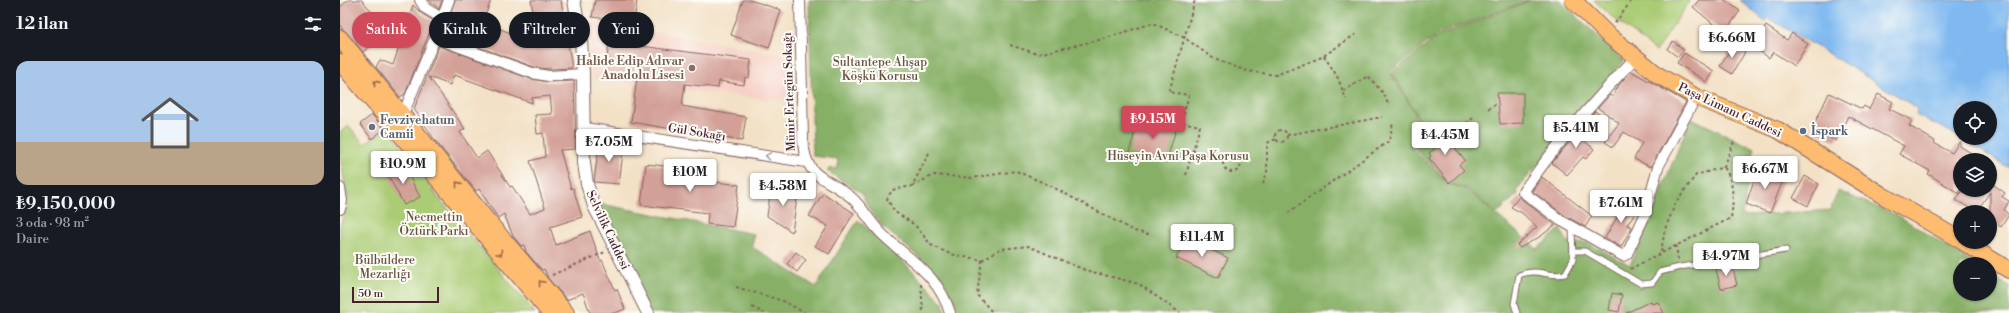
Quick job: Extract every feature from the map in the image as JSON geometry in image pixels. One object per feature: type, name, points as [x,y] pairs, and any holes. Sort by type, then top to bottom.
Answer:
[{"type":"main road","name":"Paşa Limanı Caddesi","points":[[1574,0],[1607,34],[1658,75],[1696,97],[1778,130],[1882,195],[1953,236]]},
{"type":"main road","points":[[342,44],[399,122],[487,229],[550,313]]},
{"type":"main road","points":[[340,62],[399,122]]},
{"type":"main road","points":[[487,229],[539,281],[566,313]]},
{"type":"main road","points":[[1974,249],[2009,270]]},
{"type":"street","points":[[420,0],[425,8],[432,12]]},
{"type":"street","points":[[445,12],[449,0]]},
{"type":"street","name":"Selvilik Caddesi","points":[[574,0],[581,40],[584,74],[584,163],[587,184],[594,206],[648,313]]},
{"type":"street","name":"Münir Ertegün Sokağı","points":[[800,0],[802,141],[806,162],[816,174],[857,202],[882,234],[930,276],[941,292],[950,313]]},
{"type":"street","points":[[399,122],[431,48]]},
{"type":"street","points":[[463,48],[532,73],[548,76],[584,74]]},
{"type":"street","points":[[1635,58],[1609,85],[1569,132],[1523,192],[1572,227],[1623,256],[1627,254],[1644,217],[1658,167],[1696,97]]},
{"type":"street","name":"Gül Sokağı","points":[[585,128],[806,162]]},
{"type":"street","points":[[340,188],[342,201],[340,208]]},
{"type":"lane","points":[[1517,313],[1514,304],[1520,275],[1537,271],[1557,276],[1565,274],[1573,260],[1572,227]]},
{"type":"lane","points":[[1573,251],[1585,251],[1640,284],[1652,283],[1660,272],[1680,267],[1786,250]]},
{"type":"path","points":[[1186,175],[1200,126],[1181,122],[1189,96],[1169,92],[1195,0]]},
{"type":"path","points":[[1607,34],[1632,0]]},
{"type":"path","points":[[1010,45],[1038,54],[1103,39],[1153,23],[1185,38],[1214,59],[1247,70],[1276,75],[1324,56],[1356,34]]},
{"type":"path","points":[[1324,56],[1337,76],[1346,99]]},
{"type":"path","points":[[1343,91],[1368,76],[1383,93],[1390,106]]},
{"type":"path","points":[[1488,109],[1497,103]]},
{"type":"path","points":[[1287,135],[1382,117]]},
{"type":"path","points":[[1448,139],[1474,117]]},
{"type":"path","points":[[1288,213],[1389,141],[1393,123]]},
{"type":"path","points":[[1276,139],[1275,135],[1278,131],[1284,131],[1287,135]]},
{"type":"path","points":[[1263,184],[1266,172],[1267,142],[1276,139],[1283,142],[1287,135]]},
{"type":"path","points":[[1724,167],[1735,139]]},
{"type":"path","points":[[1193,151],[1223,161]]},
{"type":"path","points":[[912,186],[929,153]]},
{"type":"path","points":[[1232,154],[1239,158],[1241,163],[1239,169],[1231,172],[1225,170],[1223,161],[1226,156],[1232,154]]},
{"type":"path","points":[[1622,272],[1731,218],[1734,198],[1728,174],[1724,167]]},
{"type":"path","points":[[1661,253],[1665,229],[1680,196],[1696,175],[1724,167]]},
{"type":"path","points":[[1152,235],[1134,231],[1049,186],[1016,171],[972,178],[934,176],[912,186],[892,190],[886,199],[895,212],[916,225],[931,245],[950,254],[982,260],[1000,249],[1028,246],[1085,270],[1139,284],[1180,313]]},
{"type":"path","points":[[1676,245],[1680,267]]},
{"type":"path","points":[[539,281],[615,248]]},
{"type":"path","points":[[982,260],[977,295],[993,313]]},
{"type":"path","points":[[918,265],[923,295],[923,313]]},
{"type":"path","points":[[736,287],[783,301],[805,313]]},
{"type":"path","points":[[752,307],[764,313]]},
{"type":"shaded area","name":"Halide Edip Adıvar Anadolu Lisesi","points":[[590,22],[598,23],[598,48],[654,48],[654,32],[791,56],[791,102],[593,79],[590,48]]},
{"type":"green space","name":"Hüseyin Avni Paşa Korusu","points":[[809,0],[1529,0],[1438,34],[1390,72],[1415,113],[1419,132],[1410,146],[1448,184],[1466,189],[1537,249],[1560,229],[1568,242],[1588,243],[1630,265],[1691,118],[1754,148],[1742,216],[1830,210],[1838,191],[1899,216],[1963,257],[1953,257],[1953,301],[1997,301],[1997,278],[2009,286],[2009,313],[960,313],[945,282],[927,264],[882,226],[868,208],[862,193],[827,171],[830,168],[837,169],[838,159],[813,156]]},
{"type":"green space","points":[[1532,0],[1560,0],[1624,61],[1516,191],[1518,194],[1496,214],[1467,188],[1449,184],[1412,145],[1420,133],[1417,115],[1392,73],[1438,36]]},
{"type":"green space","points":[[1594,0],[1690,0],[1656,51],[1611,16]]},
{"type":"green space","name":"Bülbüldere Mezarlığı","points":[[349,126],[364,144],[388,127],[436,195],[535,313],[340,313],[340,226],[348,201],[340,156],[340,132]]},
{"type":"green space","points":[[586,201],[754,234],[752,247],[816,287],[858,220],[910,268],[943,303],[945,313],[651,313]]},
{"type":"water","points":[[1740,0],[2009,0],[2009,168],[1997,161],[1997,153],[1984,153],[1971,145],[1997,145],[1997,101],[1953,101],[1953,134],[1916,115],[1917,108],[1768,18],[1765,21]]},
{"type":"building","points":[[348,0],[362,0],[372,12],[352,12],[352,40],[340,26],[340,7]]},
{"type":"building","points":[[428,0],[442,0],[439,9]]},
{"type":"building","points":[[455,0],[491,0],[487,12],[451,12]]},
{"type":"building","points":[[531,0],[561,0],[563,12],[533,12]]},
{"type":"building","points":[[595,0],[637,0],[635,12],[598,12],[598,18],[592,17]]},
{"type":"building","points":[[743,0],[750,0],[781,10],[769,48],[731,35]]},
{"type":"building","points":[[1699,0],[1725,0],[1740,11],[1724,33],[1693,7]]},
{"type":"building","points":[[413,5],[420,12],[411,12]]},
{"type":"building","points":[[421,13],[429,18],[429,34],[405,94],[400,97],[376,67],[380,60],[393,65],[399,48],[421,48]]},
{"type":"building","points":[[1766,26],[1787,40],[1792,33],[1808,44],[1794,66],[1773,52],[1769,58],[1753,46]]},
{"type":"building","points":[[501,29],[509,32],[509,48],[569,48],[572,68],[548,69],[534,67],[482,48],[501,48]]},
{"type":"building","points":[[1673,41],[1684,50],[1678,57],[1667,49]]},
{"type":"building","points":[[1733,45],[1745,52],[1732,74],[1720,66]]},
{"type":"building","points":[[359,48],[368,48],[363,52]]},
{"type":"building","points":[[438,48],[445,48],[531,79],[548,82],[574,81],[576,149],[560,150],[571,189],[573,188],[582,217],[550,227],[556,245],[590,231],[600,260],[602,260],[615,290],[617,289],[625,309],[615,313],[590,313],[583,293],[567,300],[548,278],[544,269],[542,270],[526,252],[524,245],[521,246],[513,236],[504,214],[498,218],[479,189],[476,191],[435,140],[414,109]],"holes":[[[454,75],[532,103],[532,98],[550,96],[552,114],[535,115],[537,134],[543,133],[545,157],[530,161],[545,208],[530,214],[512,186],[510,187],[487,151],[477,158],[460,132],[465,129],[429,77],[450,85]]]},
{"type":"building","points":[[608,48],[654,48],[751,60],[749,78],[745,77],[744,85],[719,81],[718,88],[685,84],[682,106],[746,117],[742,141],[631,122],[637,78],[605,74]]},
{"type":"building","points":[[1684,53],[1714,71],[1707,82],[1677,63]]},
{"type":"building","points":[[1631,71],[1686,102],[1651,167],[1634,159],[1642,143],[1624,132],[1613,147],[1605,142],[1619,123],[1598,108],[1610,95],[1612,97],[1619,85]]},
{"type":"building","points":[[1497,93],[1523,93],[1523,123],[1500,124]]},
{"type":"building","points":[[1829,93],[1862,109],[1864,106],[1869,109],[1878,94],[1893,102],[1889,109],[1912,120],[1909,126],[1935,141],[1934,143],[1952,153],[1957,145],[1960,145],[1971,153],[1953,153],[1953,190],[1928,174],[1930,171],[1899,154],[1904,146],[1848,116],[1836,141],[1812,129]]},
{"type":"building","points":[[1595,111],[1600,115],[1581,138],[1594,149],[1586,159],[1583,157],[1567,175],[1552,163]]},
{"type":"building","name":"Fevziyehatun Camii","points":[[372,115],[384,129],[372,139],[360,124]]},
{"type":"building","points":[[1139,117],[1177,126],[1166,163],[1129,153]]},
{"type":"building","points":[[1437,126],[1465,160],[1459,165],[1464,170],[1449,183],[1429,158],[1431,156],[1429,153],[1437,147],[1427,135]]},
{"type":"building","points":[[599,142],[624,145],[619,184],[594,182]]},
{"type":"building","points":[[403,164],[420,197],[404,205],[387,173]]},
{"type":"building","points":[[646,164],[703,170],[701,180],[739,185],[733,227],[707,224],[708,213],[641,205]]},
{"type":"building","points":[[1758,168],[1784,178],[1770,213],[1746,204]]},
{"type":"building","points":[[1805,176],[1819,184],[1808,206],[1793,198]]},
{"type":"building","points":[[1542,177],[1592,216],[1585,227],[1564,215],[1532,191]]},
{"type":"building","points":[[1997,187],[2005,193],[2002,197],[2009,201],[2004,210],[2009,215],[2001,227],[1997,224],[1997,205],[1990,205],[1990,197],[1997,197]]},
{"type":"building","points":[[771,188],[798,191],[792,232],[767,216]]},
{"type":"building","points":[[823,193],[854,213],[829,254],[815,246],[828,226],[809,216]]},
{"type":"building","points":[[1519,197],[1555,225],[1541,236],[1520,248],[1517,245],[1537,227],[1522,213],[1511,207]]},
{"type":"building","points":[[1958,197],[1986,197],[1981,205],[1964,205],[1956,200]]},
{"type":"building","points":[[1618,199],[1636,211],[1627,225],[1632,227],[1621,247],[1605,238],[1619,214],[1612,209]]},
{"type":"building","points":[[1187,238],[1228,258],[1218,278],[1176,258]]},
{"type":"building","points":[[796,252],[806,260],[797,272],[787,264]]},
{"type":"building","points":[[1732,265],[1737,285],[1721,289],[1716,269]]},
{"type":"building","points":[[1612,293],[1622,295],[1619,312],[1609,310]]},
{"type":"building","points":[[1651,301],[1652,304],[1658,302],[1664,313],[1626,313]]},
{"type":"place","name":"Halide Edip Adıvar Anadolu Lisesi","points":[[692,68]]},
{"type":"place","name":"Fevziyehatun Camii","points":[[372,127]]},
{"type":"place","name":"İspark","points":[[1803,131]]},
{"type":"park label","name":"Sultantepe Ahşap Köşkü Korusu","points":[[880,69]]},
{"type":"park label","name":"Necmettin Öztürk Parkı","points":[[434,224]]}]
